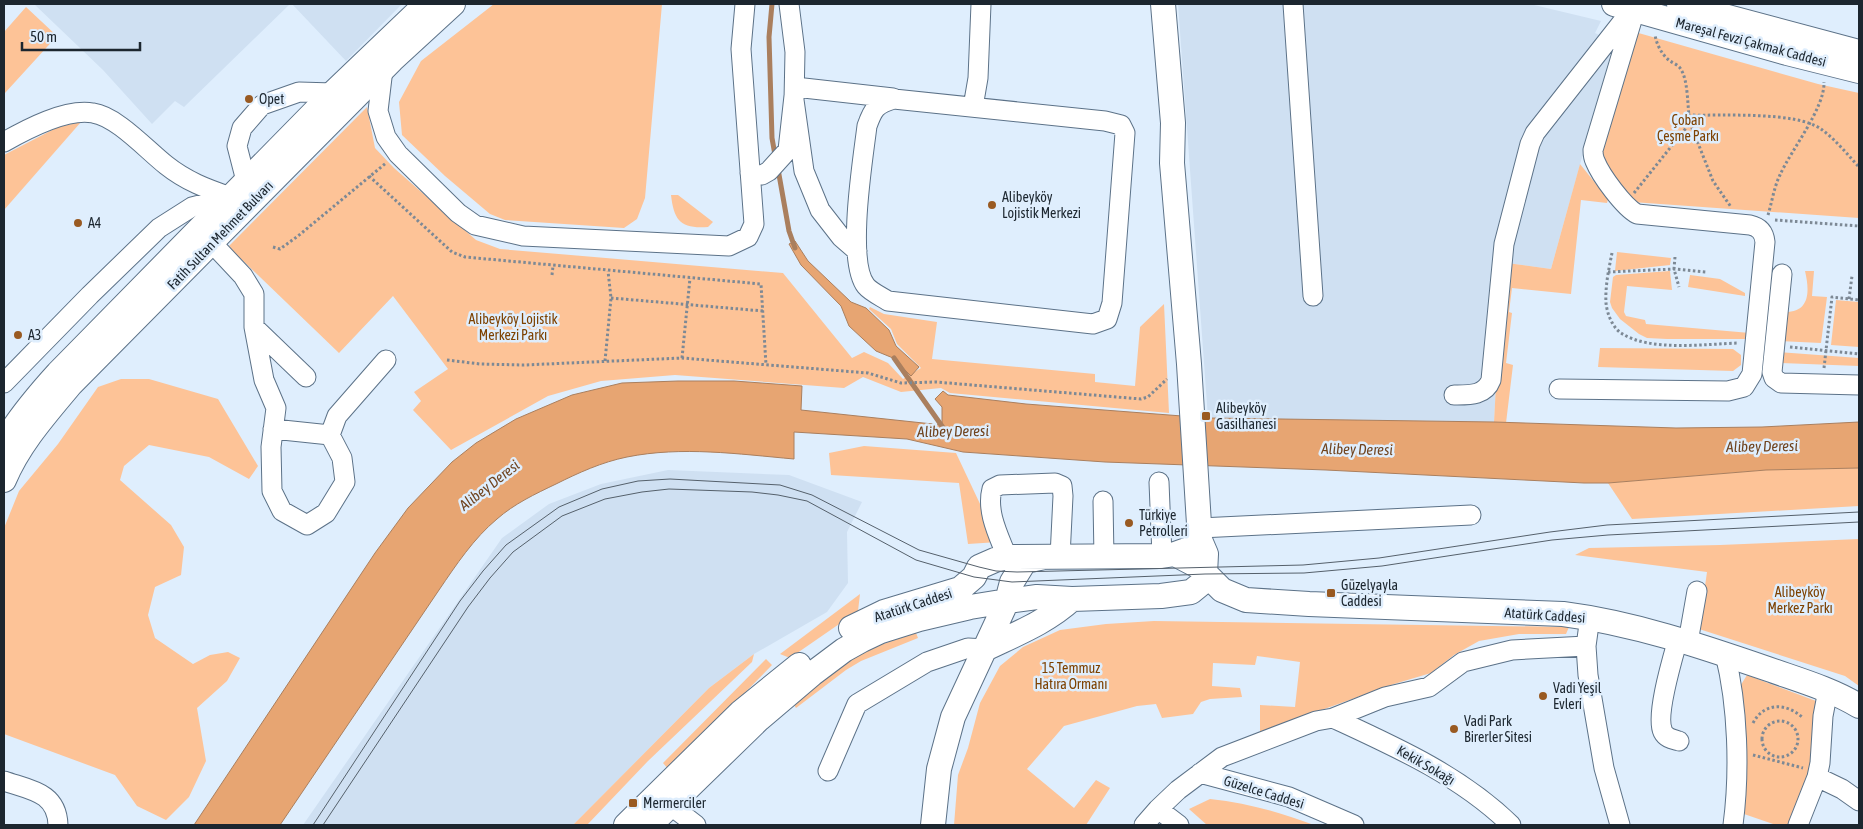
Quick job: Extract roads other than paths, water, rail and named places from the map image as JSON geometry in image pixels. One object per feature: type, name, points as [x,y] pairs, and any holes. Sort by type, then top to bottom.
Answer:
[{"type":"main road","name":"Fatih Sultan Mehmet Bulvarı","points":[[4,443],[13,426],[58,373],[333,93],[426,4]]},
{"type":"main road","name":"Fatih Sultan Mehmet Bulvarı","points":[[4,480],[9,468],[31,433],[71,384],[383,69],[453,4]]},
{"type":"main road","points":[[1150,4],[1159,107],[1164,143],[1172,163]]},
{"type":"main road","points":[[1163,4],[1173,123],[1172,163],[1200,534],[1206,554],[1205,574]]},
{"type":"main road","name":"Mareşal Fevzi Çakmak Caddesi","points":[[1679,4],[1859,52]]},
{"type":"main road","name":"Mareşal Fevzi Çakmak Caddesi","points":[[1635,10],[1859,71]]},
{"type":"main road","name":"Atatürk Caddesi","points":[[626,825],[741,712],[846,631],[884,612],[960,589],[974,577],[979,567],[995,560],[1007,558],[1169,555],[1192,548],[1200,534]]},
{"type":"main road","name":"Atatürk Caddesi","points":[[1169,555],[1198,566],[1222,590],[1246,600]]},
{"type":"main road","points":[[933,825],[939,769],[953,717],[1007,601],[1012,582],[1024,561],[1054,557]]},
{"type":"main road","name":"Atatürk Caddesi","points":[[650,825],[759,719],[844,650],[881,631],[918,619],[970,607],[1037,597],[1072,599],[1161,596],[1191,592],[1202,583],[1205,574]]},
{"type":"main road","name":"Atatürk Caddesi","points":[[1161,596],[1200,602],[1236,602],[1246,600],[1563,614],[1590,617],[1683,640],[1828,690],[1859,706]]},
{"type":"main road","points":[[986,649],[1056,614],[1072,599]]},
{"type":"street","points":[[383,69],[378,112],[386,137],[398,154],[458,212],[476,225],[523,236],[729,246],[748,237],[754,224],[760,172],[741,49],[745,4]]},
{"type":"street","points":[[789,4],[795,52],[794,100],[804,171],[820,210],[840,237],[857,251]]},
{"type":"street","points":[[973,107],[978,78],[980,4]]},
{"type":"street","points":[[1293,4],[1313,296]]},
{"type":"street","points":[[1558,389],[1735,390],[1744,387],[1750,380],[1766,242],[1765,236],[1756,226],[1637,214],[1625,204],[1599,169],[1593,157],[1593,150],[1635,10]]},
{"type":"street","points":[[1454,395],[1473,395],[1478,393],[1486,389],[1491,380],[1504,244],[1530,144],[1535,133],[1623,21],[1635,10]]},
{"type":"street","points":[[760,172],[788,150],[794,88]]},
{"type":"street","points":[[794,88],[1105,121],[1122,125],[1124,133],[1113,294],[1107,319],[1093,324],[888,301],[866,286],[858,266],[856,231],[867,126],[871,114],[879,103],[894,99]]},
{"type":"street","points":[[238,189],[237,146],[242,128],[262,105],[299,92],[333,93]]},
{"type":"street","points":[[4,142],[55,118],[75,112],[94,113],[112,120],[167,166],[200,187],[238,189]]},
{"type":"street","points":[[4,383],[159,228],[192,207],[238,189]]},
{"type":"street","points":[[212,243],[243,276],[254,294],[254,327],[264,380],[276,408],[271,447],[272,491],[282,511],[308,525],[326,513],[345,482],[342,458],[330,435],[336,416],[386,360]]},
{"type":"street","points":[[1782,274],[1774,346],[1772,372],[1774,378],[1781,382],[1859,384]]},
{"type":"street","points":[[254,327],[306,377]]},
{"type":"street","points":[[273,430],[330,435]]},
{"type":"street","points":[[1159,482],[1169,555]]},
{"type":"street","points":[[1007,558],[992,518],[990,496],[992,489],[1000,485],[1055,483],[1062,486],[1063,496],[1054,557]]},
{"type":"street","points":[[1103,500],[1104,557]]},
{"type":"street","points":[[1200,534],[1471,515]]},
{"type":"street","points":[[1679,742],[1667,737],[1662,731],[1660,723],[1667,680],[1683,640],[1697,591]]},
{"type":"street","points":[[1590,617],[1586,646],[1588,675],[1604,768],[1620,825]]},
{"type":"street","points":[[1144,825],[1158,809],[1222,757],[1316,721],[1333,718],[1385,697],[1430,687],[1463,662],[1512,650],[1586,646]]},
{"type":"street","points":[[828,771],[857,704],[927,662],[968,648],[986,649]]},
{"type":"street","points":[[1725,654],[1745,751],[1733,825]]},
{"type":"street","points":[[1798,825],[1817,774],[1823,716],[1828,690]]},
{"type":"street","name":"Kekik Sokağı","points":[[1333,718],[1417,758],[1473,792],[1511,825]]},
{"type":"street","name":"Güzelce Caddesi","points":[[1200,773],[1289,797],[1354,825]]},
{"type":"street","points":[[1817,774],[1859,801]]},
{"type":"street","points":[[4,781],[45,796],[52,803],[58,815],[58,825]]},
{"type":"street","points":[[670,805],[696,825]]},
{"type":"street","points":[[1158,809],[1179,825]]},
{"type":"water","points":[[795,241],[808,261],[851,302],[866,308],[889,330],[896,346],[919,367],[911,376],[893,358],[876,351],[849,326],[841,306],[801,265],[789,244]]},
{"type":"water","name":"Alibey Deresi","points":[[734,381],[802,386],[801,410],[942,425],[942,407],[935,399],[943,391],[948,395],[1026,404],[1208,418],[1494,422],[1676,428],[1762,427],[1859,422],[1859,468],[1766,470],[1608,483],[1584,483],[1326,470],[1105,462],[963,452],[907,439],[794,432],[794,459],[689,451],[627,457],[590,468],[533,496],[518,504],[489,526],[452,571],[280,825],[194,825],[375,553],[408,508],[452,462],[476,443],[516,419],[572,395],[622,383]]},
{"type":"waterway","points":[[772,4],[769,37],[772,138],[775,155]]},
{"type":"waterway","points":[[778,169],[789,231],[795,248]]},
{"type":"waterway","name":"Alibey Deresi","points":[[894,358],[944,429]]},
{"type":"tram line","points":[[313,825],[460,601],[506,545],[559,507],[602,489],[638,481],[670,479],[780,485],[812,495],[919,550],[996,571],[1017,572],[1303,565],[1379,558],[1607,525],[1859,512]]},
{"type":"tram line","points":[[323,825],[468,607],[490,578],[513,552],[562,516],[605,499],[669,489],[752,492],[778,495],[807,501],[916,560],[974,577],[1012,582],[1205,574],[1304,573],[1382,566],[1552,540],[1608,535],[1859,522]]},
{"type":"place","name":"Opet","points":[[249,99]]},
{"type":"place","name":"Alibeyköy Lojistik Merkezi","points":[[992,205]]},
{"type":"place","name":"A4","points":[[78,223]]},
{"type":"place","name":"A3","points":[[18,335]]},
{"type":"place","name":"Alibeyköy Gasilhanesi","points":[[1206,416]]},
{"type":"place","name":"Türkiye Petrolleri","points":[[1129,523]]},
{"type":"place","name":"Güzelyayla Caddesi","points":[[1331,593]]},
{"type":"place","name":"Vadi Yeşil Evleri","points":[[1543,696]]},
{"type":"place","name":"Vadi Park Birerler Sitesi","points":[[1454,729]]},
{"type":"place","name":"Mermerciler","points":[[633,803]]},
{"type":"park label","name":"Çoban Çeşme Parkı","points":[[1688,128]]},
{"type":"park label","name":"Alibeyköy Lojistik Merkezi Parkı","points":[[513,328]]},
{"type":"park label","name":"Alibeyköy Merkez Parkı","points":[[1800,600]]},
{"type":"park label","name":"15 Temmuz Hatıra Ormanı","points":[[1071,676]]}]
